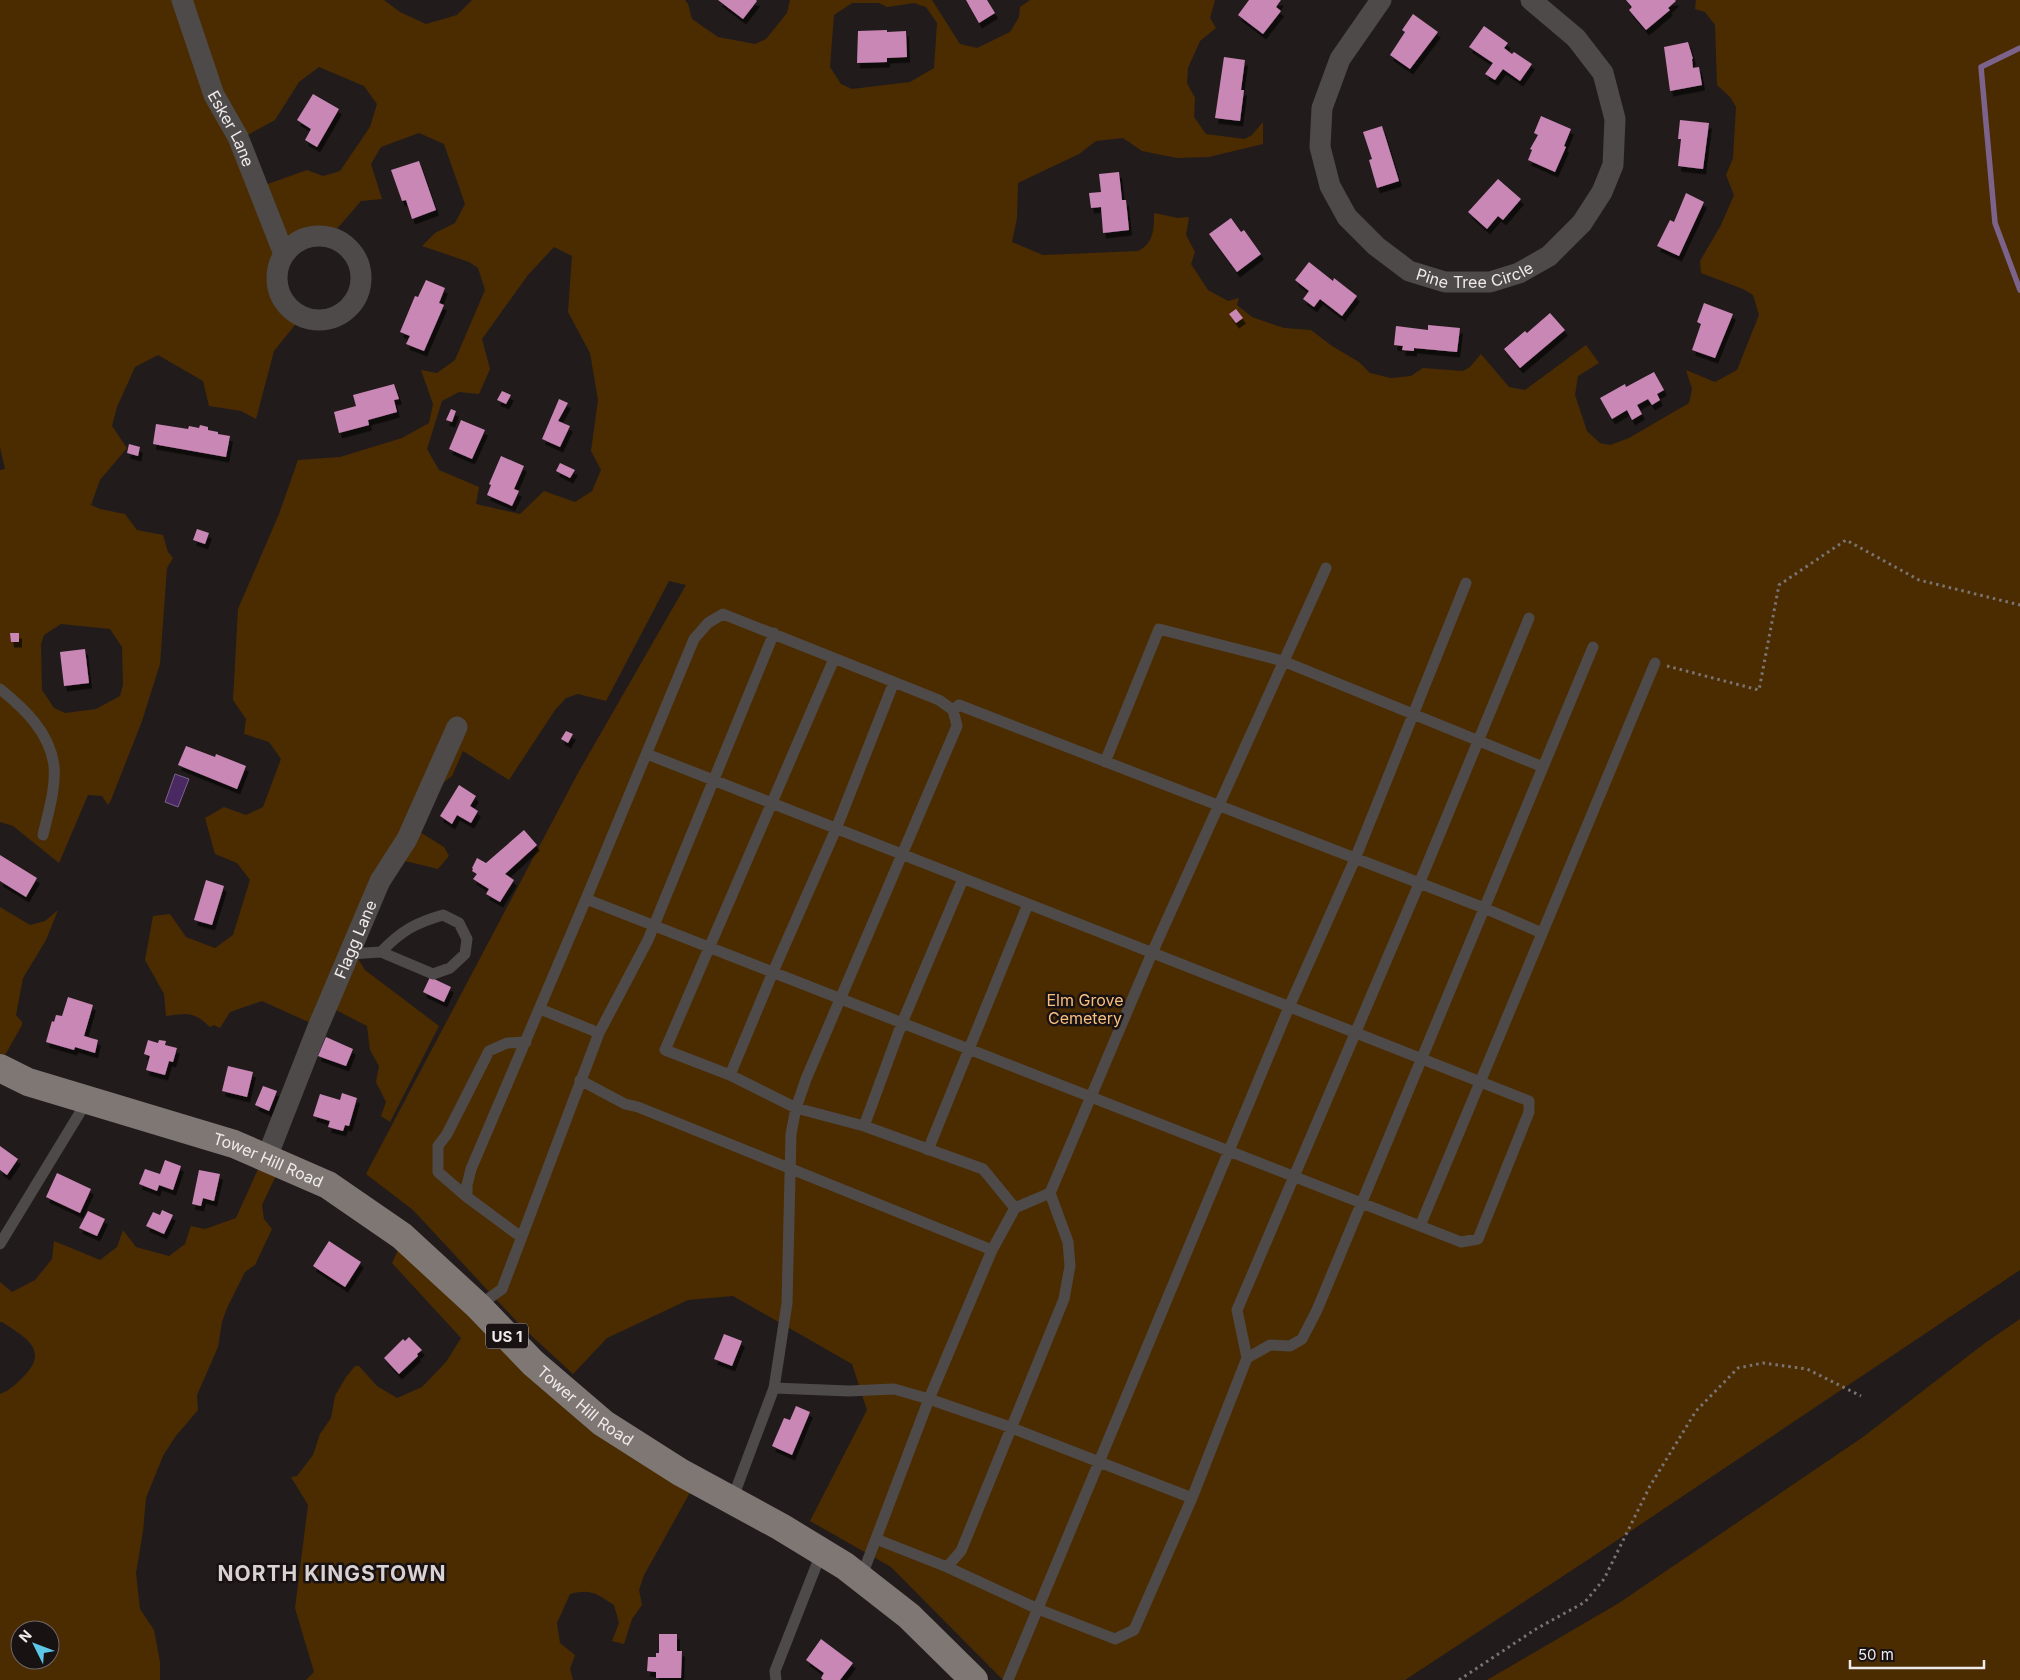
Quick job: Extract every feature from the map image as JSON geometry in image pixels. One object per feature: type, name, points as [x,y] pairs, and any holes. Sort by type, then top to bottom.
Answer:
[{"type":"main road","name":"Tower Hill Road","points":[[0,1068],[28,1082],[234,1144],[328,1185],[402,1236],[478,1306],[533,1363],[602,1423],[680,1472],[781,1527],[845,1566],[909,1616],[974,1680]]},
{"type":"street","name":"Esker Lane","points":[[182,0],[214,94],[238,137],[284,254]]},
{"type":"street","name":"Pine Tree Circle","points":[[1381,0],[1340,59],[1322,108],[1320,147],[1330,186],[1347,217],[1376,246],[1409,271],[1445,282],[1490,282],[1519,273],[1549,256],[1582,223],[1602,192],[1613,165],[1615,118],[1602,73],[1576,38],[1531,0]]},
{"type":"street","name":"Flagg Lane","points":[[267,1158],[380,881],[407,838],[457,727]]},
{"type":"lane","points":[[947,1567],[961,1551],[1064,1299],[1070,1266],[1068,1242],[1050,1193],[1152,953],[1326,568]]},
{"type":"lane","points":[[1008,1680],[1289,1007],[1355,859],[1466,583]]},
{"type":"lane","points":[[467,1197],[467,1185],[471,1169],[540,1009],[694,639],[708,623],[723,614],[939,700],[953,710],[957,726],[806,1078],[796,1108],[791,1134],[787,1304],[774,1388],[732,1500]]},
{"type":"lane","points":[[876,1539],[947,1567],[1038,1609],[1115,1639],[1134,1630],[1192,1498],[1247,1358],[1238,1310],[1354,1032],[1419,884],[1529,618]]},
{"type":"lane","points":[[1105,762],[1159,629],[1284,661],[1543,767]]},
{"type":"lane","points":[[478,1306],[502,1289],[599,1033],[654,926],[774,633]]},
{"type":"lane","points":[[1247,1358],[1270,1345],[1290,1346],[1302,1339],[1317,1310],[1593,647]]},
{"type":"lane","points":[[834,658],[665,1050],[730,1075],[796,1108],[864,1126],[983,1169],[1015,1208]]},
{"type":"lane","points":[[1420,1226],[1655,662]]},
{"type":"lane","points":[[730,1075],[836,829],[894,682]]},
{"type":"lane","points":[[0,689],[18,703],[45,735],[54,766],[51,800],[43,835]]},
{"type":"lane","points":[[953,710],[959,706],[1484,908],[1542,933]]},
{"type":"lane","points":[[586,899],[1461,1242],[1478,1240],[1529,1112],[1528,1101],[647,754]]},
{"type":"lane","points":[[864,1126],[902,1023],[963,878]]},
{"type":"lane","points":[[928,1150],[1028,904]]},
{"type":"lane","points":[[349,954],[381,952],[433,974],[450,968],[465,954],[467,939],[459,923],[443,915],[418,922],[392,941],[381,952]]},
{"type":"lane","points":[[540,1009],[599,1033]]},
{"type":"lane","points":[[521,1237],[467,1197],[438,1172],[438,1146],[447,1134],[489,1051],[507,1043],[526,1042]]},
{"type":"lane","points":[[580,1080],[625,1104],[638,1107],[992,1250]]},
{"type":"lane","points":[[0,1244],[87,1101]]},
{"type":"lane","points":[[861,1578],[929,1398],[992,1250],[1015,1208],[1050,1193]]},
{"type":"lane","points":[[774,1388],[849,1391],[894,1389],[929,1398],[1192,1498]]},
{"type":"lane","points":[[776,1680],[776,1671],[822,1551]]},
{"type":"path","points":[[1655,662],[1759,690],[1779,585],[1846,540],[1919,580],[2020,606]]},
{"type":"path","points":[[1459,1680],[1536,1629],[1585,1602],[1604,1579],[1650,1486],[1696,1411],[1738,1368],[1763,1363],[1807,1369],[1861,1396]]},
{"type":"green space","name":"Elm Grove Cemetery","points":[[0,0],[384,0],[400,12],[426,24],[457,15],[472,0],[685,0],[692,19],[718,37],[755,44],[766,39],[787,13],[790,0],[932,0],[960,44],[977,48],[1010,32],[1019,17],[1020,7],[1030,0],[1215,0],[1210,18],[1216,28],[1200,41],[1188,68],[1187,83],[1195,98],[1194,117],[1206,134],[1245,139],[1252,135],[1263,122],[1263,144],[1209,157],[1177,158],[1142,151],[1123,138],[1096,141],[1079,154],[1018,183],[1017,218],[1012,242],[1043,255],[1138,251],[1150,240],[1153,230],[1154,213],[1178,218],[1189,217],[1186,235],[1195,252],[1191,264],[1208,290],[1228,301],[1239,298],[1237,305],[1252,317],[1284,328],[1311,330],[1332,346],[1359,362],[1370,373],[1391,378],[1411,376],[1423,368],[1463,371],[1470,367],[1481,354],[1509,387],[1525,390],[1586,345],[1599,363],[1578,376],[1575,395],[1587,431],[1600,443],[1610,445],[1629,438],[1689,403],[1692,389],[1686,370],[1715,382],[1737,370],[1759,315],[1753,295],[1743,289],[1701,273],[1700,261],[1721,225],[1734,195],[1726,175],[1733,158],[1736,107],[1730,97],[1717,85],[1715,25],[1705,12],[1695,9],[1696,0],[2020,0],[2020,1270],[1405,1680],[1003,1680],[891,1567],[810,1521],[867,1410],[852,1364],[733,1296],[688,1300],[607,1338],[573,1374],[520,1325],[413,1210],[366,1174],[578,773],[686,585],[669,581],[606,701],[578,694],[566,698],[555,710],[509,780],[463,751],[452,776],[427,795],[415,829],[444,847],[449,856],[438,869],[392,858],[350,946],[365,970],[439,1026],[390,1122],[381,1116],[386,1102],[376,1082],[379,1066],[370,1050],[367,1026],[328,1006],[315,1025],[262,1001],[230,1012],[220,1028],[214,1025],[210,1027],[199,1018],[190,1014],[166,1016],[164,994],[145,960],[153,916],[170,914],[186,937],[215,948],[233,935],[250,880],[237,863],[215,854],[205,818],[224,807],[246,815],[263,807],[281,759],[269,742],[244,734],[246,719],[233,700],[238,609],[279,514],[298,460],[340,457],[402,438],[429,423],[433,404],[421,370],[437,373],[455,360],[485,290],[478,268],[469,262],[422,246],[435,233],[455,223],[465,204],[444,144],[419,133],[381,147],[371,164],[382,199],[361,201],[323,245],[282,249],[275,252],[286,305],[299,320],[274,351],[256,419],[241,411],[209,406],[203,381],[158,355],[135,367],[117,407],[112,426],[127,448],[100,480],[91,505],[100,509],[125,514],[137,530],[163,535],[168,552],[173,558],[167,568],[160,664],[142,721],[111,800],[108,805],[102,796],[88,795],[59,863],[13,826],[0,822],[0,470],[5,469],[0,447]],"holes":[[[852,3],[879,3],[887,7],[914,3],[926,7],[937,23],[934,68],[910,82],[852,89],[841,84],[830,67],[834,15]],[[319,67],[364,86],[377,104],[370,127],[340,171],[323,176],[307,170],[265,185],[246,136],[275,120],[299,82]],[[554,247],[572,256],[568,312],[590,353],[598,400],[591,451],[601,470],[592,491],[575,502],[544,491],[520,514],[476,504],[479,487],[439,470],[427,449],[442,401],[459,392],[479,394],[490,369],[482,339],[528,275]],[[61,624],[110,629],[122,647],[123,685],[120,696],[96,709],[65,713],[54,708],[42,690],[41,644],[44,635]]]},
{"type":"green space","points":[[0,907],[30,925],[45,921],[58,910],[46,940],[23,978],[16,1015],[22,1022],[22,1025],[0,1064]]},
{"type":"green space","points":[[263,1158],[281,1165],[262,1205],[264,1219],[272,1229],[255,1265],[245,1272],[227,1308],[222,1322],[218,1347],[197,1395],[198,1410],[175,1437],[163,1456],[146,1498],[136,1573],[140,1609],[154,1630],[160,1662],[160,1680],[0,1680],[0,1394],[11,1388],[25,1375],[35,1358],[31,1344],[0,1322],[0,1282],[12,1292],[35,1280],[52,1259],[54,1241],[100,1260],[117,1247],[123,1230],[136,1247],[169,1256],[185,1244],[191,1226],[205,1229],[236,1218]]},
{"type":"green space","points":[[403,1239],[692,1489],[644,1575],[639,1590],[642,1605],[632,1619],[624,1644],[612,1641],[619,1623],[614,1605],[594,1593],[577,1592],[570,1594],[557,1623],[560,1643],[575,1655],[570,1669],[573,1680],[306,1680],[314,1672],[295,1608],[308,1505],[291,1477],[297,1476],[313,1455],[320,1434],[331,1418],[335,1396],[355,1366],[359,1366],[377,1386],[397,1398],[422,1387],[446,1362],[461,1338],[392,1263]]},
{"type":"green space","points":[[2020,1319],[2020,1680],[1487,1680],[1619,1603],[1863,1437],[1985,1343]]},
{"type":"shaded area","points":[[175,774],[189,779],[178,807],[165,802]]},
{"type":"building","points":[[718,0],[756,0],[757,1],[743,19]]},
{"type":"building","points":[[966,0],[987,0],[995,13],[979,23]]},
{"type":"building","points":[[1249,0],[1281,0],[1276,7],[1281,11],[1263,34],[1238,15]]},
{"type":"building","points":[[1626,0],[1676,1],[1668,8],[1670,10],[1646,30],[1629,10],[1632,7]]},
{"type":"building","points":[[1413,14],[1438,32],[1410,69],[1390,55],[1405,32],[1402,30]]},
{"type":"building","points":[[1484,26],[1508,43],[1504,48],[1532,64],[1520,81],[1503,69],[1495,80],[1485,74],[1493,63],[1469,47]]},
{"type":"building","points":[[887,30],[887,32],[906,31],[907,57],[887,58],[887,62],[857,63],[858,31]]},
{"type":"building","points":[[1688,42],[1693,59],[1693,68],[1699,67],[1702,85],[1670,91],[1664,47]]},
{"type":"building","points":[[1224,57],[1245,60],[1241,90],[1244,90],[1240,121],[1215,118]]},
{"type":"building","points":[[313,94],[339,109],[317,147],[305,140],[311,129],[297,120]]},
{"type":"building","points":[[1541,116],[1571,129],[1564,146],[1566,147],[1555,172],[1528,160],[1532,150],[1530,149],[1538,135],[1534,133]]},
{"type":"building","points":[[1680,120],[1709,123],[1703,169],[1678,166],[1681,139],[1678,139]]},
{"type":"building","points":[[1382,126],[1399,181],[1377,188],[1369,160],[1372,159],[1363,132]]},
{"type":"building","points":[[419,161],[436,210],[412,219],[406,200],[402,201],[391,170]]},
{"type":"building","points":[[1119,172],[1122,200],[1126,200],[1129,230],[1103,233],[1101,207],[1091,208],[1089,193],[1101,192],[1099,174]]},
{"type":"building","points":[[1498,179],[1521,199],[1503,220],[1498,216],[1487,229],[1468,212]]},
{"type":"building","points":[[1686,193],[1704,202],[1679,256],[1657,246],[1670,220],[1674,222]]},
{"type":"building","points":[[1231,218],[1241,232],[1244,230],[1261,254],[1237,272],[1209,234]]},
{"type":"building","points":[[1309,262],[1333,281],[1334,278],[1357,296],[1342,316],[1320,299],[1314,307],[1303,299],[1309,291],[1295,280]]},
{"type":"building","points":[[426,280],[445,288],[439,303],[444,305],[424,351],[406,344],[410,336],[400,332],[415,296],[418,297]]},
{"type":"building","points":[[1704,303],[1733,314],[1715,358],[1692,350],[1701,324],[1697,322]]},
{"type":"building","points":[[1236,309],[1243,318],[1236,323],[1229,314]]},
{"type":"building","points":[[1550,313],[1565,330],[1520,368],[1504,349],[1525,331],[1527,333]]},
{"type":"building","points":[[1428,325],[1460,328],[1457,352],[1414,348],[1414,351],[1402,350],[1403,346],[1394,345],[1396,326],[1428,330]]},
{"type":"building","points":[[1654,372],[1664,390],[1657,394],[1660,400],[1652,405],[1648,399],[1637,405],[1642,414],[1632,420],[1627,410],[1612,419],[1600,398],[1625,384],[1626,387]]},
{"type":"building","points":[[394,384],[399,399],[394,400],[397,412],[368,420],[369,425],[339,433],[334,412],[356,406],[353,395]]},
{"type":"building","points":[[502,391],[511,395],[506,404],[497,400]]},
{"type":"building","points":[[559,399],[568,403],[558,421],[570,426],[560,447],[542,439]]},
{"type":"building","points":[[451,409],[456,411],[452,422],[446,420]]},
{"type":"building","points":[[461,420],[485,430],[472,459],[449,449]]},
{"type":"building","points":[[156,424],[188,429],[189,426],[199,428],[200,425],[208,427],[208,430],[218,432],[218,434],[230,436],[226,457],[153,444]]},
{"type":"building","points":[[129,444],[140,447],[138,456],[127,453]]},
{"type":"building","points":[[501,456],[524,466],[514,489],[519,491],[512,506],[487,495],[491,485],[489,484]]},
{"type":"building","points":[[560,463],[575,470],[570,478],[556,471]]},
{"type":"building","points":[[197,529],[209,533],[205,544],[193,540]]},
{"type":"building","points":[[10,633],[19,633],[19,642],[11,642]]},
{"type":"building","points":[[85,649],[89,683],[64,686],[60,652]]},
{"type":"building","points":[[566,731],[573,734],[568,743],[561,739]]},
{"type":"building","points":[[186,746],[215,757],[216,754],[246,766],[237,789],[178,765]]},
{"type":"building","points":[[459,785],[476,796],[470,806],[478,811],[471,823],[457,815],[452,824],[440,816]]},
{"type":"building","points":[[524,830],[537,845],[505,874],[514,880],[500,902],[486,894],[489,889],[473,879],[477,874],[472,871],[472,868],[477,858],[486,863]]},
{"type":"building","points":[[0,855],[37,878],[26,897],[0,881]]},
{"type":"building","points":[[206,880],[224,886],[212,925],[194,920]]},
{"type":"building","points":[[430,977],[451,987],[444,1002],[423,992]]},
{"type":"building","points":[[68,997],[93,1005],[84,1036],[98,1040],[95,1053],[75,1047],[74,1050],[46,1042],[52,1021],[54,1022],[56,1015],[62,1016]]},
{"type":"building","points":[[326,1037],[353,1049],[346,1066],[318,1056]]},
{"type":"building","points":[[148,1040],[158,1043],[159,1040],[166,1041],[165,1045],[177,1048],[173,1062],[169,1061],[165,1075],[146,1070],[150,1056],[144,1054]]},
{"type":"building","points":[[228,1066],[253,1072],[247,1097],[222,1091]]},
{"type":"building","points":[[263,1086],[277,1091],[269,1111],[255,1105]]},
{"type":"building","points":[[342,1093],[357,1098],[349,1126],[345,1125],[343,1131],[328,1127],[330,1121],[313,1116],[320,1094],[340,1100]]},
{"type":"building","points":[[0,1146],[18,1159],[7,1175],[0,1170]]},
{"type":"building","points":[[165,1160],[181,1166],[173,1190],[159,1185],[157,1191],[139,1184],[145,1169],[160,1174]]},
{"type":"building","points":[[199,1170],[220,1174],[214,1201],[203,1198],[201,1206],[192,1204]]},
{"type":"building","points":[[57,1173],[91,1189],[80,1213],[46,1197]]},
{"type":"building","points":[[162,1210],[173,1215],[164,1234],[146,1226],[153,1212],[160,1215]]},
{"type":"building","points":[[88,1211],[105,1219],[97,1236],[79,1228]]},
{"type":"building","points":[[329,1241],[361,1262],[345,1287],[313,1266]]},
{"type":"building","points":[[724,1334],[742,1341],[732,1366],[714,1359]]},
{"type":"building","points":[[409,1337],[422,1350],[399,1374],[384,1358],[403,1339],[405,1341]]},
{"type":"building","points":[[796,1406],[810,1412],[792,1455],[772,1446],[784,1418],[790,1420]]},
{"type":"building","points":[[659,1634],[677,1634],[677,1651],[682,1651],[681,1678],[656,1678],[656,1672],[647,1671],[648,1657],[656,1657],[656,1653],[659,1653]]},
{"type":"building","points":[[821,1639],[853,1663],[840,1680],[823,1680],[821,1678],[824,1673],[806,1660]]},
{"type":"waterway","points":[[2020,48],[1981,67],[1995,223],[2020,290]]},
{"type":"district","name":"NORTH KINGSTOWN","points":[[332,1573]]}]
